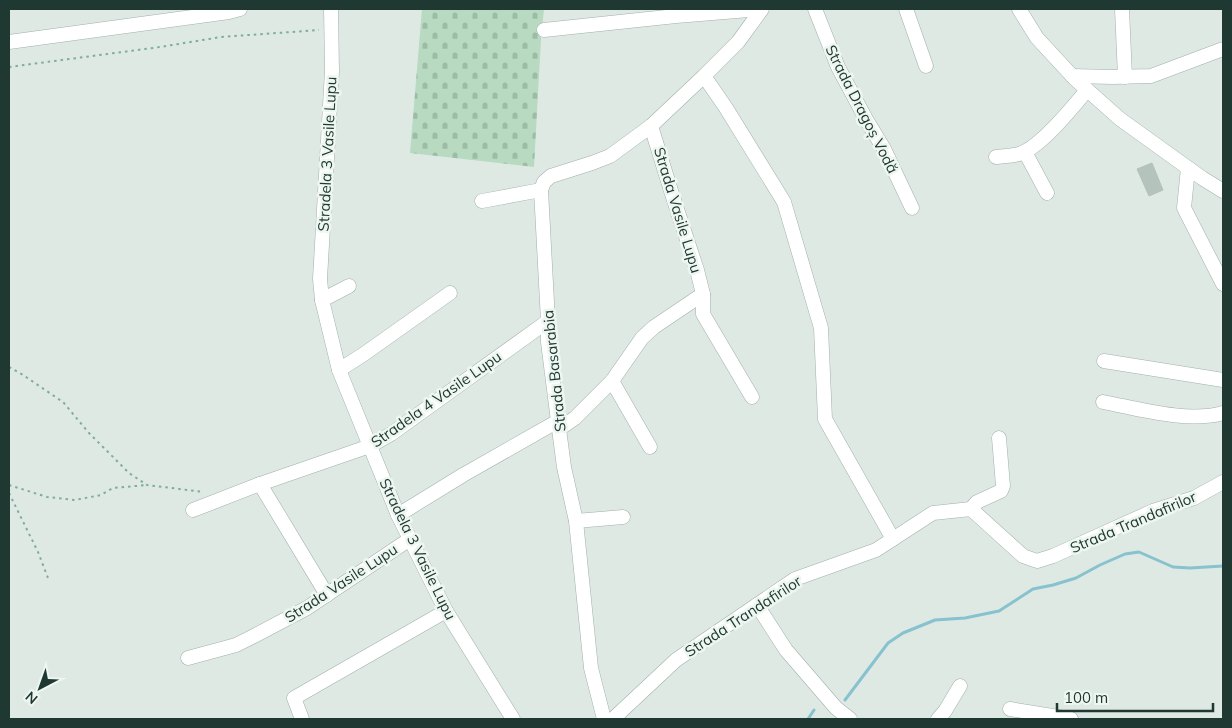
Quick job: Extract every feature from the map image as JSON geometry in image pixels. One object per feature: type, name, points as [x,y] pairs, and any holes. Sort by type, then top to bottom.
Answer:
[{"type":"street","points":[[9,42],[240,9]]},
{"type":"street","name":"Stradela 3 Vasile Lupu","points":[[331,9],[332,70],[320,279],[322,300],[340,370],[398,516],[446,611],[513,719]]},
{"type":"street","points":[[544,30],[674,12],[761,9]]},
{"type":"street","points":[[482,201],[541,190],[544,182],[550,176],[610,156],[651,126],[704,76],[738,42],[761,9]]},
{"type":"street","name":"Strada Dragoș Vodă","points":[[815,9],[838,67],[884,149],[912,208]]},
{"type":"street","points":[[906,9],[926,66]]},
{"type":"street","points":[[1019,9],[1037,38],[1087,90],[1120,119],[1223,191]]},
{"type":"street","points":[[1122,9],[1125,77]]},
{"type":"street","points":[[1072,76],[1113,78],[1151,76],[1223,48]]},
{"type":"street","points":[[704,76],[784,202],[821,328],[825,419],[894,539]]},
{"type":"street","points":[[996,157],[1020,154],[1033,147],[1050,132],[1087,90]]},
{"type":"street","name":"Strada Vasile Lupu","points":[[651,126],[697,270],[703,294],[703,314],[752,397]]},
{"type":"street","points":[[1025,152],[1047,193]]},
{"type":"street","points":[[1188,168],[1184,208],[1223,284]]},
{"type":"street","name":"Strada Basarabia","points":[[541,190],[548,342],[564,467],[576,521],[591,668],[604,719]]},
{"type":"street","points":[[322,300],[349,286]]},
{"type":"street","points":[[340,370],[450,293]]},
{"type":"street","name":"Strada Vasile Lupu","points":[[398,516],[463,475],[575,418],[612,381],[642,338],[654,327],[703,294]]},
{"type":"street","name":"Stradela 4 Vasile Lupu","points":[[193,510],[260,484],[370,446],[391,434],[548,321]]},
{"type":"street","points":[[1104,361],[1223,380]]},
{"type":"street","points":[[612,381],[650,447]]},
{"type":"street","points":[[1103,402],[1196,417],[1211,417],[1223,413]]},
{"type":"street","name":"Strada Trandafirilor","points":[[613,719],[676,660],[795,580],[876,550],[933,513],[971,509],[977,502],[1001,491],[1003,486],[999,438]]},
{"type":"street","name":"Strada Trandafirilor","points":[[971,509],[1023,556],[1037,561],[1053,556],[1153,511],[1194,498],[1223,482]]},
{"type":"street","points":[[260,484],[327,595]]},
{"type":"street","points":[[576,521],[622,517]]},
{"type":"street","name":"Strada Vasile Lupu","points":[[188,658],[236,645],[307,608],[410,539]]},
{"type":"street","points":[[757,605],[786,650],[836,708],[850,719]]},
{"type":"street","points":[[302,719],[294,698],[446,611]]},
{"type":"street","points":[[938,719],[960,686]]},
{"type":"street","points":[[1010,709],[1071,719]]},
{"type":"path","points":[[9,67],[160,48],[221,37],[331,29]]},
{"type":"path","points":[[9,367],[63,402],[89,433],[122,467],[147,485]]},
{"type":"path","points":[[9,485],[47,497],[75,500],[101,495],[113,488],[147,485],[203,492]]},
{"type":"path","points":[[9,493],[38,552],[48,578]]},
{"type":"green space","points":[[422,9],[544,9],[534,167],[410,153]]},
{"type":"building","points":[[1152,163],[1163,190],[1149,196],[1137,169]]},
{"type":"waterway","points":[[845,700],[888,643],[903,633],[935,620],[965,618],[999,611],[1033,589],[1076,578],[1125,554],[1139,552],[1173,567],[1223,566]]},
{"type":"waterway","points":[[808,719],[814,710]]}]
